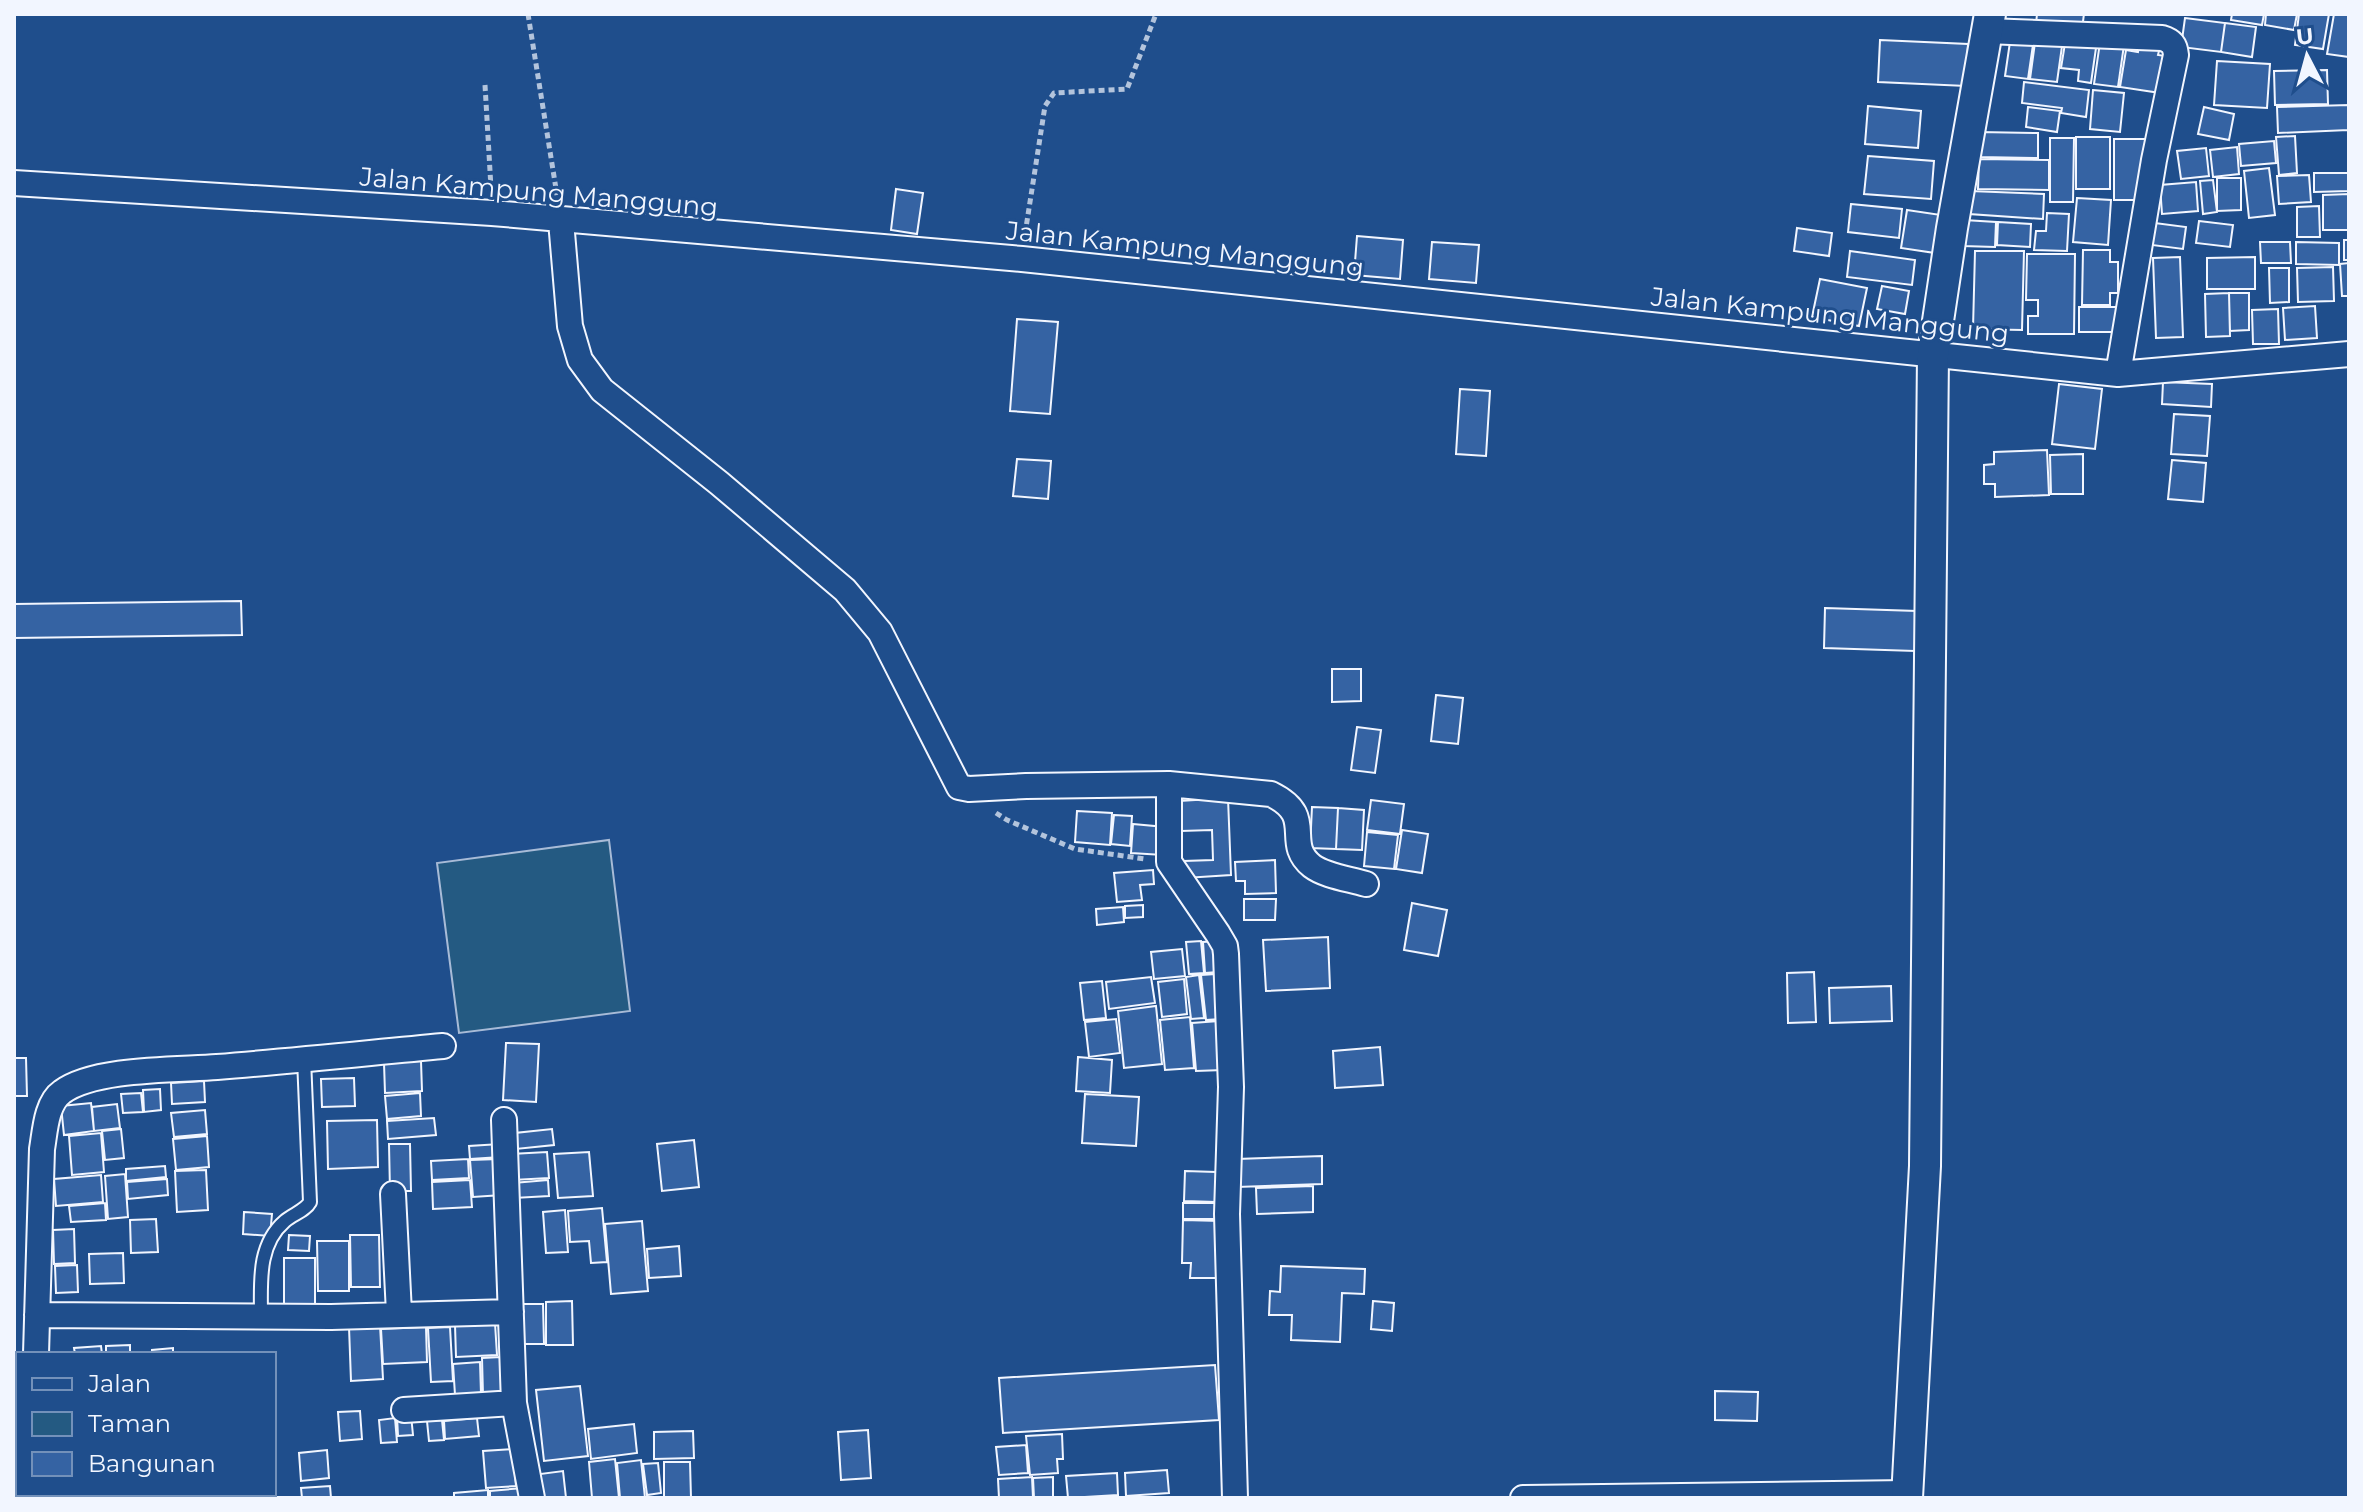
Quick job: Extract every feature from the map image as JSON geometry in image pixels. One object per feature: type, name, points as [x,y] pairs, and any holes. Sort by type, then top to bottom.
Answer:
[{"type":"street","points":[[1523,1498],[1907,1496],[1925,1166],[1933,354],[1988,22],[2163,26],[2172,43],[2176,55],[2154,160],[2118,374]]},
{"type":"street","name":"Jalan Kampung Manggung","points":[[14,183],[492,213],[1022,259],[2118,374],[2349,354]]},
{"type":"street","points":[[561,221],[570,326],[580,360],[602,390],[719,483],[845,590],[880,632],[959,787],[1169,784],[1271,794],[1296,811],[1300,848],[1314,868],[1366,884]]},
{"type":"street","points":[[1169,784],[1169,862],[1225,946],[1231,1087],[1227,1214],[1235,1498]]},
{"type":"street","points":[[36,1352],[42,1149],[47,1121],[57,1096],[80,1082],[92,1079],[443,1046]]},
{"type":"street","points":[[504,1120],[514,1403],[532,1498]]},
{"type":"street","points":[[393,1194],[399,1313]]},
{"type":"street","points":[[37,1315],[261,1316],[511,1312]]},
{"type":"street","points":[[404,1410],[514,1403]]},
{"type":"lane","points":[[261,1316],[261,1267],[267,1250],[276,1231],[285,1221],[308,1207],[310,1202],[304,1059]]},
{"type":"path","points":[[528,14],[561,221]]},
{"type":"path","points":[[1022,259],[1045,106],[1054,93],[1127,89],[1156,14]]},
{"type":"path","points":[[485,85],[492,213]]},
{"type":"path","points":[[995,812],[1075,849],[1169,862]]},
{"type":"green space","points":[[609,840],[630,1011],[459,1033],[437,863]]},
{"type":"building","points":[[2037,14],[2084,14],[2082,29],[2036,24]]},
{"type":"building","points":[[2232,14],[2264,14],[2262,25],[2231,20]]},
{"type":"building","points":[[2266,14],[2297,14],[2294,30],[2265,25]]},
{"type":"building","points":[[2299,14],[2329,14],[2323,49],[2295,45]]},
{"type":"building","points":[[2334,14],[2349,14],[2349,57],[2327,54]]},
{"type":"building","points":[[2185,18],[2225,23],[2221,52],[2181,47]]},
{"type":"building","points":[[2225,23],[2256,27],[2252,57],[2221,52]]},
{"type":"building","points":[[2011,35],[2034,38],[2028,79],[2005,76]]},
{"type":"building","points":[[2036,35],[2063,39],[2057,82],[2030,79]]},
{"type":"building","points":[[2066,37],[2097,41],[2091,83],[2078,81],[2079,70],[2061,68]]},
{"type":"building","points":[[1880,40],[1968,44],[1966,86],[1878,82]]},
{"type":"building","points":[[2100,42],[2124,45],[2118,87],[2094,84]]},
{"type":"building","points":[[2139,44],[2160,47],[2158,55],[2172,57],[2167,94],[2120,87],[2126,50],[2138,52]]},
{"type":"building","points":[[2217,61],[2270,64],[2267,108],[2214,105]]},
{"type":"building","points":[[2327,70],[2328,104],[2275,105],[2274,71]]},
{"type":"building","points":[[2024,82],[2089,90],[2086,117],[2061,113],[2062,108],[2022,103]]},
{"type":"building","points":[[2093,90],[2124,93],[2120,132],[2090,129]]},
{"type":"building","points":[[2349,105],[2349,140],[2348,130],[2278,133],[2277,107]]},
{"type":"building","points":[[1868,106],[1921,111],[1918,148],[1865,144]]},
{"type":"building","points":[[2028,107],[2060,111],[2057,132],[2026,127]]},
{"type":"building","points":[[2204,107],[2234,114],[2229,140],[2198,134]]},
{"type":"building","points":[[1979,132],[2038,133],[2038,158],[1979,157]]},
{"type":"building","points":[[2295,136],[2297,173],[2279,175],[2276,137]]},
{"type":"building","points":[[2076,137],[2110,137],[2110,189],[2076,189]]},
{"type":"building","points":[[2050,138],[2074,138],[2073,202],[2050,202]]},
{"type":"building","points":[[2114,139],[2152,139],[2152,157],[2142,157],[2142,200],[2114,200]]},
{"type":"building","points":[[2274,141],[2276,163],[2241,166],[2239,144]]},
{"type":"building","points":[[2237,147],[2239,174],[2213,177],[2210,150]]},
{"type":"building","points":[[2206,148],[2209,176],[2181,179],[2177,151]]},
{"type":"building","points":[[1868,156],[1934,161],[1931,199],[1864,194]]},
{"type":"building","points":[[1979,159],[2049,160],[2049,190],[1978,189]]},
{"type":"building","points":[[2269,168],[2275,215],[2249,218],[2244,171]]},
{"type":"building","points":[[2314,173],[2348,173],[2349,191],[2314,192]]},
{"type":"building","points":[[2309,175],[2311,202],[2279,204],[2277,176]]},
{"type":"building","points":[[2217,178],[2241,178],[2241,210],[2217,211]]},
{"type":"building","points":[[2213,180],[2217,212],[2203,214],[2200,181]]},
{"type":"building","points":[[2196,182],[2198,211],[2162,214],[2160,185]]},
{"type":"building","points":[[896,189],[923,193],[917,234],[891,230]]},
{"type":"building","points":[[1970,191],[2044,194],[2043,219],[1969,214]]},
{"type":"building","points":[[2349,194],[2349,230],[2323,230],[2323,195]]},
{"type":"building","points":[[2077,198],[2111,200],[2108,245],[2073,242]]},
{"type":"building","points":[[1851,204],[1902,209],[1899,238],[1848,232]]},
{"type":"building","points":[[2319,206],[2320,237],[2297,237],[2297,207]]},
{"type":"building","points":[[1907,210],[1941,215],[1935,253],[1901,248]]},
{"type":"building","points":[[2047,213],[2069,214],[2067,251],[2034,250],[2036,231],[2046,231]]},
{"type":"building","points":[[1964,220],[1996,222],[1995,247],[1963,246]]},
{"type":"building","points":[[2199,221],[2233,225],[2230,247],[2196,243]]},
{"type":"building","points":[[1998,222],[2031,224],[2030,247],[1997,245]]},
{"type":"building","points":[[2147,222],[2186,227],[2183,249],[2144,244]]},
{"type":"building","points":[[1797,228],[1832,233],[1829,256],[1794,251]]},
{"type":"building","points":[[1357,236],[1403,240],[1400,279],[1354,275]]},
{"type":"building","points":[[2344,240],[2349,240],[2349,260],[2344,260]]},
{"type":"building","points":[[1432,242],[1479,245],[1476,283],[1429,279]]},
{"type":"building","points":[[2260,242],[2290,242],[2291,263],[2261,263]]},
{"type":"building","points":[[2296,242],[2339,243],[2339,265],[2296,264]]},
{"type":"building","points":[[2083,250],[2110,250],[2110,262],[2118,262],[2118,293],[2110,293],[2110,305],[2082,305]]},
{"type":"building","points":[[1850,251],[1915,260],[1912,285],[1847,277]]},
{"type":"building","points":[[1975,251],[2024,251],[2022,330],[1973,329]]},
{"type":"building","points":[[2027,254],[2075,254],[2074,334],[2028,334],[2028,316],[2038,316],[2038,300],[2026,300]]},
{"type":"building","points":[[2180,257],[2183,337],[2156,338],[2153,258]]},
{"type":"building","points":[[2255,257],[2255,289],[2207,289],[2207,258]]},
{"type":"building","points":[[2349,263],[2349,296],[2342,296],[2340,264]]},
{"type":"building","points":[[2333,267],[2334,301],[2298,302],[2297,268]]},
{"type":"building","points":[[2269,268],[2289,268],[2289,302],[2270,303]]},
{"type":"building","points":[[1820,279],[1867,288],[1859,326],[1812,317]]},
{"type":"building","points":[[1882,286],[1909,291],[1905,314],[1877,309]]},
{"type":"building","points":[[2229,293],[2249,293],[2249,330],[2230,331]]},
{"type":"building","points":[[2229,293],[2230,336],[2206,337],[2205,294]]},
{"type":"building","points":[[2315,306],[2317,338],[2285,340],[2283,308]]},
{"type":"building","points":[[2079,307],[2122,307],[2122,332],[2079,332]]},
{"type":"building","points":[[2278,309],[2279,344],[2253,344],[2252,310]]},
{"type":"building","points":[[1017,319],[1058,322],[1050,414],[1010,411]]},
{"type":"building","points":[[2163,382],[2212,384],[2211,407],[2162,404]]},
{"type":"building","points":[[2059,384],[2102,389],[2095,449],[2052,444]]},
{"type":"building","points":[[1460,389],[1490,391],[1486,456],[1456,454]]},
{"type":"building","points":[[2174,414],[2210,416],[2207,456],[2171,454]]},
{"type":"building","points":[[2047,450],[2049,495],[1995,497],[1995,484],[1984,484],[1984,465],[1994,464],[1994,452]]},
{"type":"building","points":[[2083,454],[2083,494],[2051,494],[2050,455]]},
{"type":"building","points":[[1017,459],[1051,461],[1048,499],[1013,496]]},
{"type":"building","points":[[2172,460],[2206,463],[2203,502],[2168,499]]},
{"type":"building","points":[[241,601],[242,635],[14,638],[14,604]]},
{"type":"building","points":[[1825,608],[1917,611],[1915,651],[1824,648]]},
{"type":"building","points":[[1332,669],[1361,669],[1361,701],[1332,702]]},
{"type":"building","points":[[1436,695],[1463,698],[1458,744],[1431,741]]},
{"type":"building","points":[[1357,727],[1381,730],[1375,773],[1351,770]]},
{"type":"building","points":[[1228,798],[1231,875],[1185,878],[1184,861],[1213,860],[1212,830],[1181,831],[1179,801]]},
{"type":"building","points":[[1371,800],[1404,804],[1400,834],[1367,830]]},
{"type":"building","points":[[1312,807],[1338,808],[1336,849],[1310,848]]},
{"type":"building","points":[[1338,808],[1364,810],[1362,850],[1336,849]]},
{"type":"building","points":[[1077,811],[1112,813],[1110,845],[1075,842]]},
{"type":"building","points":[[1114,815],[1132,816],[1130,846],[1111,844]]},
{"type":"building","points":[[1133,824],[1165,827],[1163,855],[1131,853]]},
{"type":"building","points":[[1402,830],[1428,834],[1422,873],[1396,869]]},
{"type":"building","points":[[1367,832],[1398,835],[1394,869],[1364,866]]},
{"type":"building","points":[[1275,860],[1276,893],[1245,894],[1245,881],[1236,881],[1235,862]]},
{"type":"building","points":[[1153,870],[1154,884],[1140,885],[1142,900],[1117,902],[1114,873]]},
{"type":"building","points":[[1244,899],[1276,899],[1275,920],[1244,920]]},
{"type":"building","points":[[1412,903],[1447,910],[1438,956],[1404,950]]},
{"type":"building","points":[[1143,905],[1143,917],[1125,918],[1125,906]]},
{"type":"building","points":[[1123,907],[1124,922],[1097,925],[1096,909]]},
{"type":"building","points":[[1328,937],[1330,988],[1266,991],[1263,940]]},
{"type":"building","points":[[1201,941],[1204,973],[1189,974],[1186,942]]},
{"type":"building","points":[[1216,941],[1218,972],[1205,973],[1203,942]]},
{"type":"building","points":[[1182,949],[1185,976],[1154,979],[1151,952]]},
{"type":"building","points":[[1814,972],[1816,1022],[1788,1023],[1787,973]]},
{"type":"building","points":[[1216,974],[1221,1019],[1206,1020],[1201,975]]},
{"type":"building","points":[[1199,975],[1204,1018],[1191,1019],[1186,977]]},
{"type":"building","points":[[1151,977],[1155,1003],[1109,1009],[1106,982]]},
{"type":"building","points":[[1184,979],[1187,1014],[1162,1017],[1158,982]]},
{"type":"building","points":[[1102,981],[1106,1018],[1084,1020],[1080,983]]},
{"type":"building","points":[[1891,986],[1892,1021],[1830,1023],[1829,988]]},
{"type":"building","points":[[1156,1006],[1162,1064],[1124,1068],[1118,1011]]},
{"type":"building","points":[[1190,1017],[1194,1068],[1165,1070],[1160,1020]]},
{"type":"building","points":[[1116,1019],[1120,1053],[1089,1057],[1085,1022]]},
{"type":"building","points":[[1219,1021],[1223,1070],[1196,1071],[1192,1023]]},
{"type":"building","points":[[506,1043],[539,1044],[536,1102],[503,1100]]},
{"type":"building","points":[[1380,1047],[1383,1085],[1335,1088],[1333,1051]]},
{"type":"building","points":[[1078,1057],[1112,1060],[1110,1093],[1076,1091]]},
{"type":"building","points":[[14,1058],[26,1058],[27,1096],[14,1096]]},
{"type":"building","points":[[421,1061],[422,1091],[385,1093],[384,1063]]},
{"type":"building","points":[[354,1078],[355,1106],[322,1107],[321,1079]]},
{"type":"building","points":[[204,1081],[205,1102],[172,1104],[171,1083]]},
{"type":"building","points":[[160,1089],[161,1110],[144,1112],[143,1090]]},
{"type":"building","points":[[141,1093],[143,1112],[123,1113],[121,1094]]},
{"type":"building","points":[[420,1093],[421,1116],[387,1119],[385,1096]]},
{"type":"building","points":[[1085,1094],[1139,1097],[1136,1146],[1082,1143]]},
{"type":"building","points":[[91,1103],[94,1131],[64,1135],[61,1106]]},
{"type":"building","points":[[117,1104],[120,1128],[94,1131],[92,1107]]},
{"type":"building","points":[[205,1110],[207,1134],[174,1137],[171,1113]]},
{"type":"building","points":[[434,1118],[436,1135],[388,1139],[387,1121]]},
{"type":"building","points":[[377,1120],[378,1167],[328,1169],[327,1121]]},
{"type":"building","points":[[121,1129],[124,1158],[105,1160],[102,1131]]},
{"type":"building","points":[[552,1129],[554,1145],[516,1149],[515,1133]]},
{"type":"building","points":[[101,1133],[104,1172],[72,1175],[69,1136]]},
{"type":"building","points":[[207,1136],[209,1167],[176,1170],[173,1139]]},
{"type":"building","points":[[694,1140],[699,1187],[662,1191],[657,1144]]},
{"type":"building","points":[[389,1144],[410,1144],[411,1191],[390,1191]]},
{"type":"building","points":[[500,1144],[501,1157],[470,1159],[469,1146]]},
{"type":"building","points":[[547,1152],[549,1178],[513,1180],[511,1154]]},
{"type":"building","points":[[589,1152],[593,1196],[558,1198],[554,1154]]},
{"type":"building","points":[[1322,1156],[1322,1184],[1237,1187],[1237,1159]]},
{"type":"building","points":[[468,1159],[469,1178],[432,1180],[431,1161]]},
{"type":"building","points":[[499,1159],[502,1195],[473,1197],[470,1160]]},
{"type":"building","points":[[165,1166],[166,1177],[126,1181],[126,1169]]},
{"type":"building","points":[[206,1170],[208,1210],[177,1212],[175,1171]]},
{"type":"building","points":[[1185,1171],[1216,1172],[1216,1202],[1184,1201]]},
{"type":"building","points":[[125,1174],[128,1217],[108,1219],[105,1176]]},
{"type":"building","points":[[101,1175],[103,1202],[56,1206],[54,1179]]},
{"type":"building","points":[[167,1179],[168,1195],[128,1199],[127,1182]]},
{"type":"building","points":[[470,1180],[472,1207],[433,1209],[432,1182]]},
{"type":"building","points":[[548,1180],[549,1196],[514,1198],[513,1183]]},
{"type":"building","points":[[1313,1186],[1313,1212],[1257,1214],[1256,1188]]},
{"type":"building","points":[[105,1203],[106,1220],[71,1222],[69,1206]]},
{"type":"building","points":[[1183,1203],[1220,1203],[1220,1219],[1183,1219]]},
{"type":"building","points":[[602,1208],[607,1262],[591,1263],[589,1241],[570,1242],[568,1211]]},
{"type":"building","points":[[565,1210],[568,1252],[546,1253],[543,1212]]},
{"type":"building","points":[[244,1212],[272,1214],[270,1236],[243,1234]]},
{"type":"building","points":[[156,1219],[158,1252],[131,1253],[130,1220]]},
{"type":"building","points":[[1183,1220],[1221,1221],[1221,1278],[1190,1278],[1191,1263],[1182,1263]]},
{"type":"building","points":[[642,1221],[648,1291],[611,1294],[605,1224]]},
{"type":"building","points":[[74,1229],[75,1263],[54,1264],[53,1230]]},
{"type":"building","points":[[289,1235],[310,1236],[309,1251],[288,1250]]},
{"type":"building","points":[[350,1235],[379,1235],[380,1287],[351,1287]]},
{"type":"building","points":[[317,1241],[349,1241],[349,1291],[318,1291]]},
{"type":"building","points":[[679,1246],[681,1276],[649,1278],[647,1249]]},
{"type":"building","points":[[123,1253],[124,1283],[90,1284],[89,1254]]},
{"type":"building","points":[[284,1258],[315,1258],[315,1308],[284,1308]]},
{"type":"building","points":[[77,1265],[78,1292],[56,1293],[55,1266]]},
{"type":"building","points":[[1281,1266],[1365,1269],[1364,1294],[1342,1293],[1340,1342],[1291,1340],[1292,1315],[1269,1315],[1270,1291],[1280,1292]]},
{"type":"building","points":[[572,1301],[573,1345],[546,1345],[546,1302]]},
{"type":"building","points":[[1373,1301],[1394,1303],[1392,1331],[1371,1329]]},
{"type":"building","points":[[521,1304],[543,1304],[544,1344],[522,1344]]},
{"type":"building","points":[[495,1323],[497,1355],[456,1357],[455,1325]]},
{"type":"building","points":[[380,1325],[383,1379],[351,1381],[349,1327]]},
{"type":"building","points":[[426,1327],[427,1362],[383,1364],[381,1329]]},
{"type":"building","points":[[450,1327],[453,1381],[431,1382],[428,1328]]},
{"type":"building","points":[[130,1345],[130,1352],[106,1352],[106,1346]]},
{"type":"building","points":[[101,1346],[102,1352],[75,1352],[74,1348]]},
{"type":"building","points":[[173,1348],[173,1352],[152,1352]]},
{"type":"building","points":[[501,1357],[502,1394],[483,1395],[482,1358]]},
{"type":"building","points":[[480,1362],[481,1394],[455,1395],[453,1364]]},
{"type":"building","points":[[1215,1365],[1219,1420],[1003,1433],[999,1378]]},
{"type":"building","points":[[580,1386],[588,1456],[544,1461],[536,1390]]},
{"type":"building","points":[[1715,1391],[1758,1392],[1757,1421],[1715,1420]]},
{"type":"building","points":[[360,1411],[362,1439],[340,1441],[338,1412]]},
{"type":"building","points":[[411,1415],[413,1435],[398,1436],[397,1416]]},
{"type":"building","points":[[395,1418],[397,1442],[381,1443],[379,1420]]},
{"type":"building","points":[[477,1418],[479,1436],[445,1439],[444,1421]]},
{"type":"building","points":[[442,1420],[444,1440],[429,1441],[427,1421]]},
{"type":"building","points":[[634,1424],[637,1453],[591,1459],[588,1429]]},
{"type":"building","points":[[868,1430],[871,1478],[841,1480],[838,1432]]},
{"type":"building","points":[[693,1431],[694,1458],[654,1459],[654,1432]]},
{"type":"building","points":[[1062,1434],[1063,1459],[1057,1459],[1058,1473],[1030,1475],[1026,1436]]},
{"type":"building","points":[[1026,1445],[1028,1473],[999,1475],[996,1447]]},
{"type":"building","points":[[513,1449],[516,1486],[486,1488],[483,1451]]},
{"type":"building","points":[[327,1450],[329,1478],[301,1481],[299,1453]]},
{"type":"building","points":[[615,1459],[619,1498],[592,1498],[589,1462]]},
{"type":"building","points":[[641,1460],[645,1498],[620,1498],[617,1463]]},
{"type":"building","points":[[664,1462],[690,1462],[691,1498],[664,1498]]},
{"type":"building","points":[[658,1463],[661,1493],[647,1495],[643,1464]]},
{"type":"building","points":[[1167,1470],[1169,1493],[1126,1496],[1125,1473]]},
{"type":"building","points":[[563,1471],[566,1498],[543,1498],[540,1474]]},
{"type":"building","points":[[1117,1473],[1118,1495],[1068,1498],[1066,1476]]},
{"type":"building","points":[[1032,1477],[1033,1498],[999,1498],[998,1479]]},
{"type":"building","points":[[1053,1477],[1053,1498],[1034,1498],[1033,1478]]},
{"type":"building","points":[[330,1486],[331,1498],[302,1498],[301,1488]]},
{"type":"building","points":[[523,1488],[524,1498],[490,1498],[490,1491]]},
{"type":"building","points":[[488,1490],[488,1498],[454,1498],[454,1493]]},
{"type":"building","points":[[216,1496],[242,1496],[242,1498]]}]
